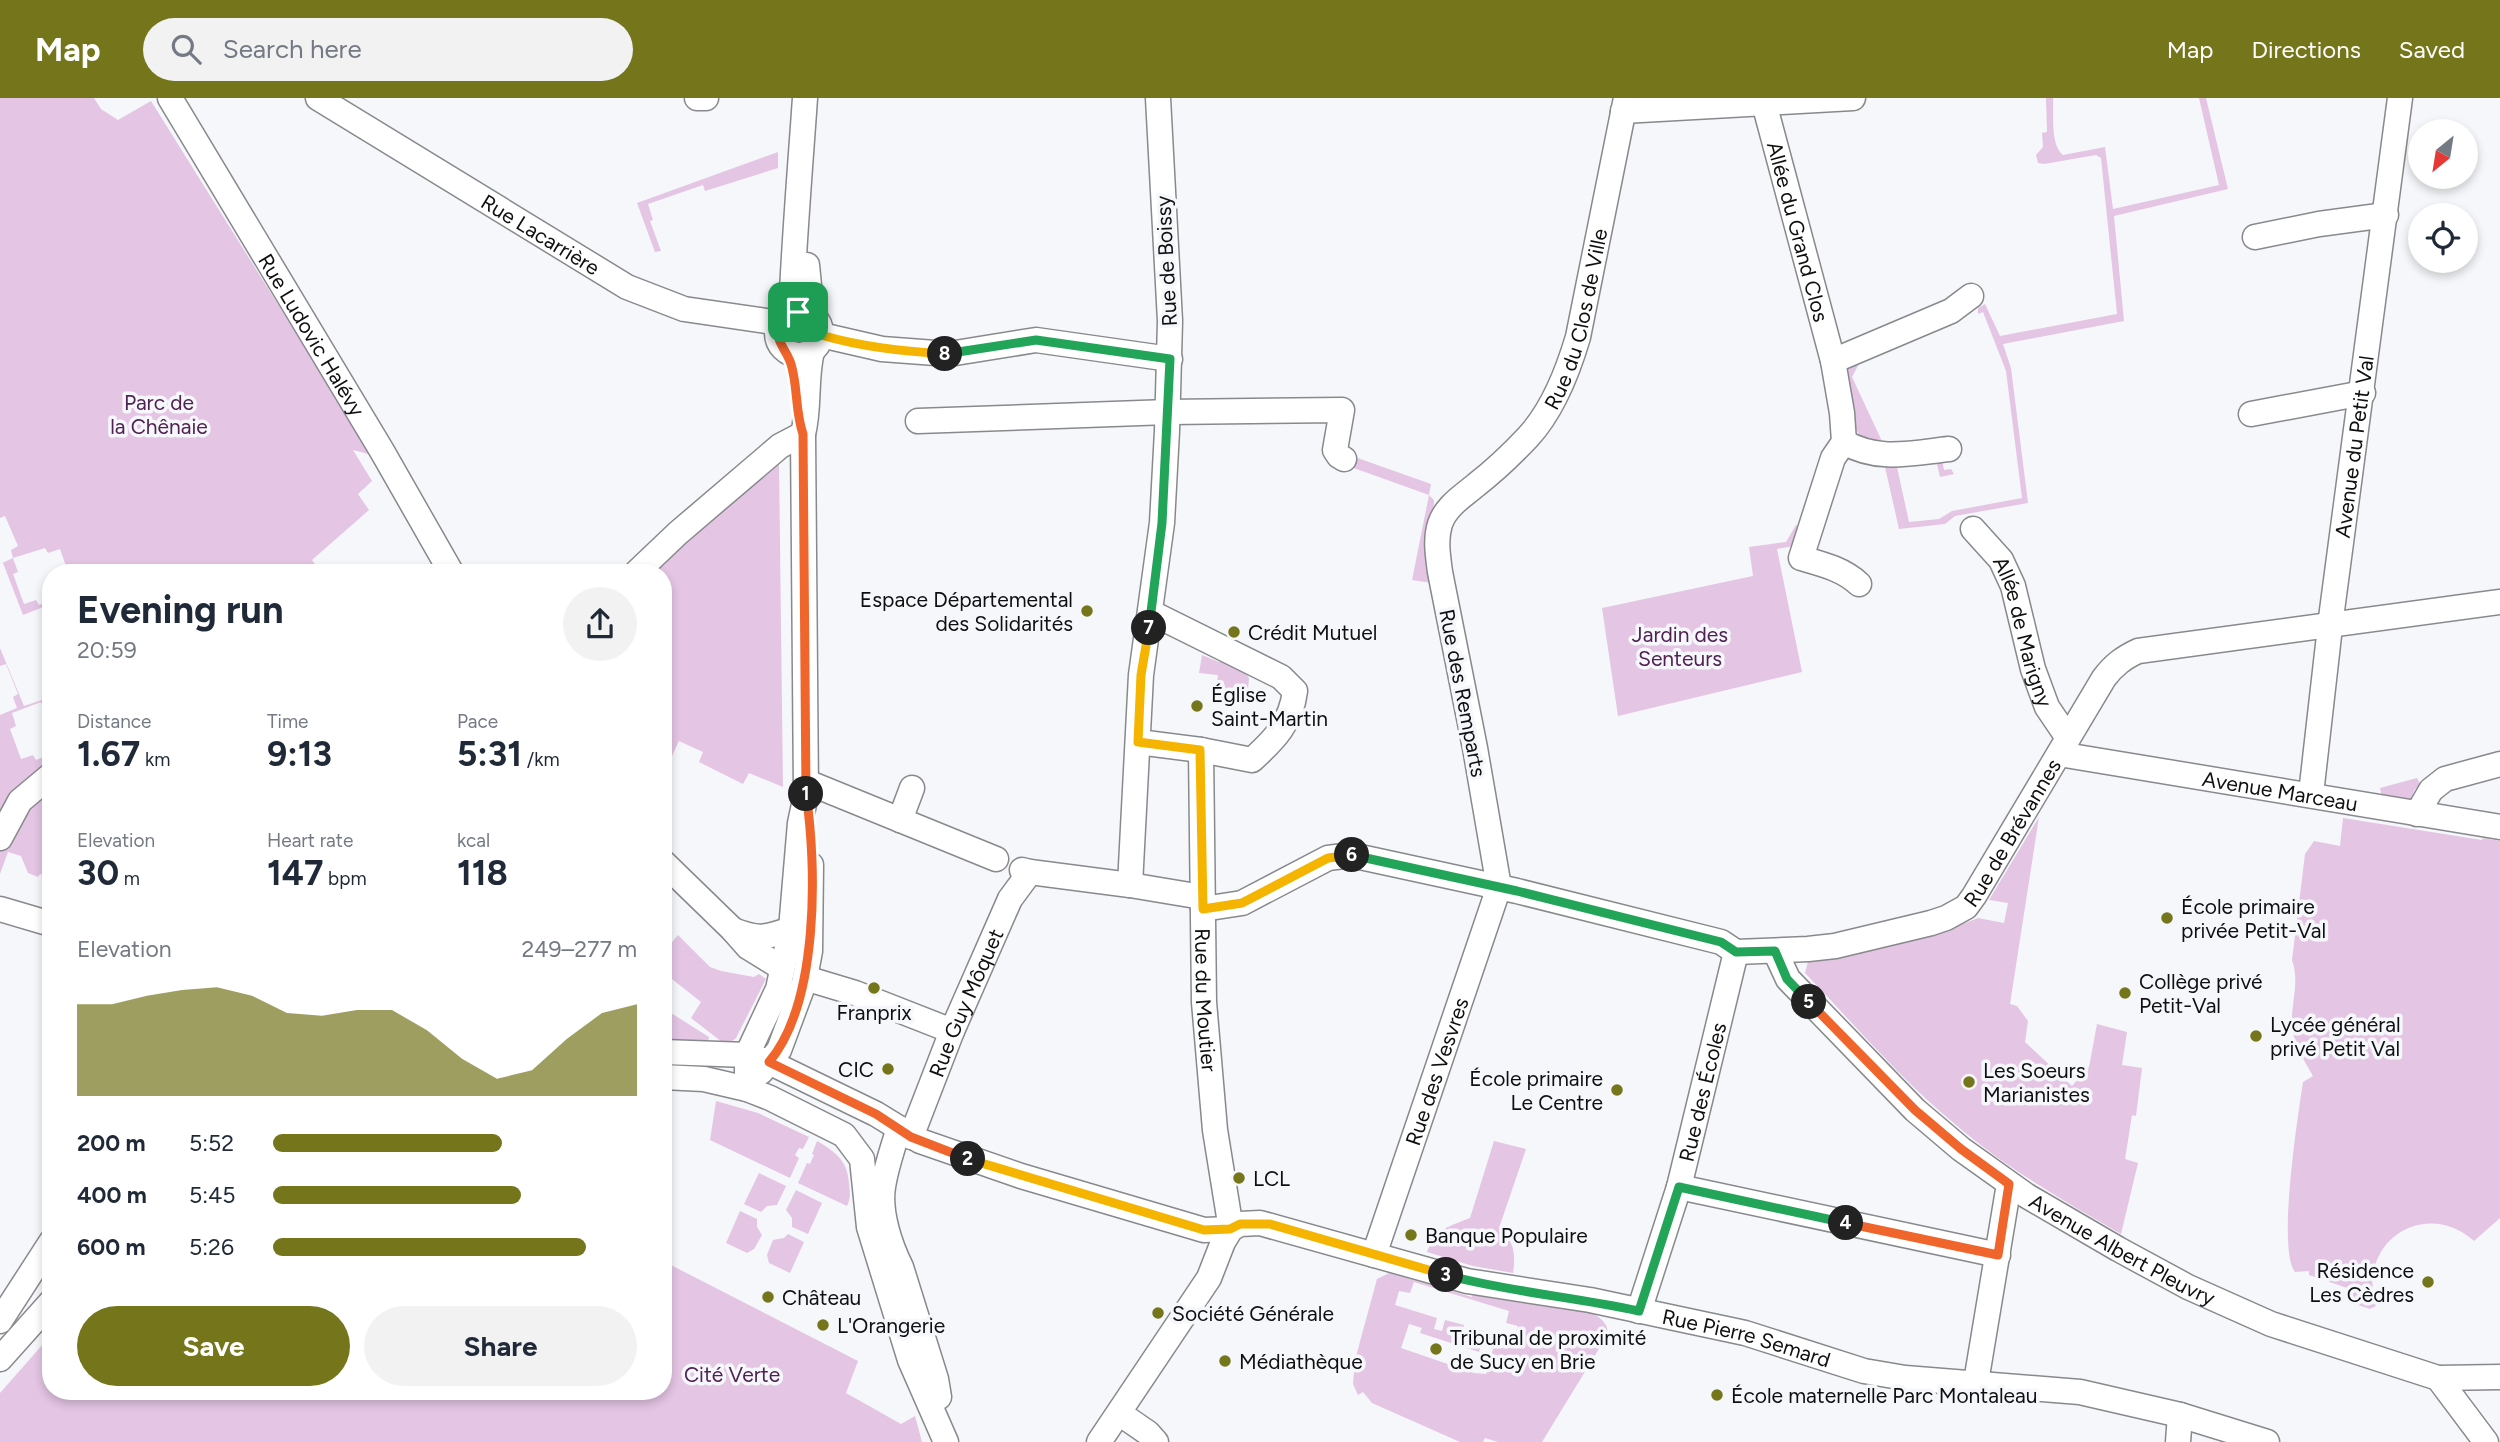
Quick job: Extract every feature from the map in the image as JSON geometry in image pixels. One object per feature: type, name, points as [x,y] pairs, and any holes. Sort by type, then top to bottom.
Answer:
[{"type":"street","name":"Rue Ludovic Halévy","points":[[170,98],[382,451],[446,564]]},
{"type":"street","name":"Rue Lacarrière","points":[[318,98],[627,287],[684,309],[803,328],[882,349],[949,354],[1036,340],[1170,359]]},
{"type":"street","points":[[697,98],[706,98]]},
{"type":"street","points":[[794,973],[811,939],[803,434],[807,417],[807,377],[797,192],[801,170],[805,98]]},
{"type":"street","name":"Rue de Boissy","points":[[1130,885],[1141,675],[1152,612],[1162,523],[1170,359],[1158,98]]},
{"type":"street","points":[[1625,105],[1764,103],[1853,98]]},
{"type":"street","name":"Avenue du Petit Val","points":[[2311,794],[2400,98]]},
{"type":"street","name":"Allée du Grand Clos","points":[[1764,103],[1833,361],[1844,442]]},
{"type":"street","name":"Rue du Clos de Ville","points":[[1453,503],[1477,485],[1530,435],[1570,367],[1625,105]]},
{"type":"street","points":[[2255,237],[2319,224],[2386,215]]},
{"type":"street","points":[[1833,361],[1951,311],[1971,296]]},
{"type":"street","points":[[803,328],[778,338],[792,366],[797,416],[803,434]]},
{"type":"street","points":[[2251,414],[2363,393]]},
{"type":"street","points":[[918,421],[1168,412],[1342,410],[1335,450],[1339,457],[1344,459]]},
{"type":"street","points":[[645,564],[780,446],[803,434]]},
{"type":"street","points":[[1859,584],[1850,576],[1831,567],[1801,558],[1833,457],[1844,442],[1859,451],[1885,456],[1949,449]]},
{"type":"street","name":"Rue des Remparts","points":[[1453,503],[1440,523],[1437,544],[1440,572],[1499,887]]},
{"type":"street","name":"Allée de Marigny","points":[[1973,529],[2001,561],[2013,586],[2033,669],[2064,746]]},
{"type":"street","name":"Rue de Brévannes","points":[[1026,871],[1130,885],[1203,903],[1242,903],[1328,858],[1351,855],[1574,904],[1721,942],[1736,952],[1835,946],[1939,920],[1966,907],[2111,670],[2118,662],[2138,651],[2500,602]]},
{"type":"street","points":[[1138,742],[1252,760],[1275,739],[1292,711],[1295,691],[1281,677],[1152,612]]},
{"type":"street","name":"Avenue Marceau","points":[[2064,746],[2417,814],[2500,827]]},
{"type":"street","name":"Rue du Moutier","points":[[1200,750],[1208,1040],[1215,1130],[1229,1219]]},
{"type":"street","points":[[2417,814],[2431,790],[2445,779],[2500,764]]},
{"type":"street","points":[[0,838],[20,801],[42,783]]},
{"type":"street","points":[[807,788],[900,820],[996,859]]},
{"type":"street","points":[[672,1049],[758,1058],[779,1051],[797,1005],[791,929],[800,823],[807,788]]},
{"type":"street","points":[[900,820],[912,788]]},
{"type":"street","points":[[672,871],[748,947],[794,973],[855,993],[952,1031]]},
{"type":"street","name":"Rue Guy Môquet","points":[[947,1442],[936,1379],[895,1254],[883,1208],[883,1185],[1010,899],[1026,871]]},
{"type":"street","name":"Rue des Vesvres","points":[[1374,1255],[1499,887]]},
{"type":"street","points":[[0,909],[42,921]]},
{"type":"street","points":[[733,930],[754,938],[791,929]]},
{"type":"street","name":"Avenue Albert Pleuvry","points":[[1775,951],[1787,979],[1915,1110],[1961,1149],[2009,1184],[2118,1250],[2188,1287],[2271,1324],[2438,1378],[2500,1377]]},
{"type":"street","name":"Rue des Écoles","points":[[1639,1311],[1679,1187],[1736,952]]},
{"type":"street","points":[[747,1089],[758,1058]]},
{"type":"street","name":"Rue Pierre Semard","points":[[758,1058],[876,1114],[905,1133],[1009,1172],[1204,1230],[1229,1219],[1240,1224],[1270,1224],[1467,1281],[1590,1300],[1745,1333],[1864,1371],[1905,1378],[2080,1392],[2180,1415],[2267,1442]]},
{"type":"street","points":[[672,1077],[704,1079],[747,1089],[844,1135],[862,1159],[869,1227],[911,1360],[947,1442]]},
{"type":"street","points":[[1976,1382],[2009,1184]]},
{"type":"street","points":[[1679,1187],[1998,1255]]},
{"type":"street","points":[[1099,1442],[1209,1278],[1229,1219]]},
{"type":"street","points":[[0,1359],[6,1328],[42,1259]]},
{"type":"street","points":[[6,1328],[42,1307]]},
{"type":"street","points":[[2438,1378],[2486,1442]]},
{"type":"street","points":[[1119,1413],[1148,1433],[1156,1442]]},
{"type":"street","points":[[2178,1442],[2180,1415]]},
{"type":"green space","name":"Parc de la Chênaie","points":[[0,98],[94,98],[101,109],[118,120],[151,101],[372,455],[353,450],[372,481],[358,494],[369,510],[312,560],[315,564],[65,564],[60,549],[48,553],[45,548],[13,558],[11,550],[18,546],[5,516],[0,518]]},
{"type":"green space","points":[[2046,98],[2053,98],[2054,137],[2063,155],[2105,147],[2113,209],[2219,185],[2199,98],[2206,98],[2228,189],[2114,216],[2124,321],[2003,344],[2011,368],[2028,503],[1955,516],[1945,524],[1899,529],[1885,467],[1891,465],[1942,460],[1944,470],[1951,469],[1954,474],[1940,477],[1937,464],[1897,467],[1909,522],[1939,519],[1952,511],[2022,498],[2006,371],[1983,312],[1978,314],[1978,308],[1985,304],[2000,336],[2117,314],[2101,158],[2096,155],[2038,163],[2036,155],[2043,147],[2042,133],[2047,132]]},
{"type":"green space","points":[[778,152],[778,168],[705,191],[703,185],[648,204],[653,220],[650,221],[661,251],[655,252],[637,203]]},
{"type":"green space","points":[[1861,360],[1852,377],[1887,452],[1862,440],[1851,417],[1842,368]]},
{"type":"green space","points":[[1349,455],[1431,484],[1429,495],[1351,467]]},
{"type":"green space","points":[[779,462],[783,787],[749,773],[743,784],[699,762],[703,752],[679,741],[672,756],[672,564],[661,564]]},
{"type":"green space","points":[[1429,495],[1434,500],[1432,583],[1412,580]]},
{"type":"green space","name":"Jardin des Senteurs","points":[[1796,525],[1800,527],[1794,546],[1777,549],[1802,672],[1618,716],[1602,608],[1753,576],[1749,547],[1786,542]]},
{"type":"green space","points":[[13,558],[18,572],[13,574],[24,604],[36,600],[39,605],[42,604],[42,608],[23,615],[3,563],[0,564]]},
{"type":"green space","points":[[0,648],[24,706],[42,700],[42,704],[41,702],[12,713],[16,726],[10,729],[21,759],[33,755],[36,760],[42,758],[42,875],[38,877],[28,873],[21,856],[8,852],[0,874],[0,715],[17,708],[13,697],[18,694],[6,664],[0,666]]},
{"type":"green space","points":[[1202,655],[1221,661],[1247,675],[1248,690],[1241,692],[1216,688],[1218,675],[1199,673]]},
{"type":"green space","points":[[2417,778],[2421,785],[2415,789],[2408,804],[2383,801],[2380,788]]},
{"type":"green space","points":[[2039,817],[2010,1004],[2017,1006],[2028,1021],[2025,1042],[2072,1086],[2089,1067],[2097,1024],[2127,1032],[2122,1065],[2142,1068],[2136,1116],[2132,1115],[2125,1159],[2138,1163],[2121,1234],[2015,1170],[1975,1141],[1897,1071],[1805,973],[1808,961],[1838,958],[1955,927],[1978,918],[2004,923],[2008,903],[1989,900]]},
{"type":"green space","points":[[2343,818],[2500,841],[2500,1218],[2474,1241],[2455,1229],[2435,1224],[2416,1226],[2399,1233],[2385,1246],[2376,1263],[2372,1283],[2376,1306],[2370,1309],[2349,1302],[2353,1290],[2309,1275],[2309,1271],[2295,1272],[2290,1259],[2288,1238],[2290,1181],[2303,1082],[2313,1076],[2297,1045],[2292,1025],[2295,984],[2292,960],[2305,854],[2314,841],[2340,846]]},
{"type":"green space","points":[[678,935],[710,967],[754,977],[759,974],[766,979],[736,1038],[731,1042],[722,1042],[691,1018],[701,1002],[672,979],[672,942]]},
{"type":"green space","points":[[672,1014],[709,1037],[708,1042],[673,1040]]},
{"type":"green space","points":[[716,1101],[758,1113],[809,1137],[803,1149],[799,1148],[795,1155],[799,1158],[790,1178],[710,1140]]},
{"type":"green space","points":[[817,1141],[835,1153],[846,1169],[850,1193],[847,1206],[798,1183],[807,1163],[810,1164]]},
{"type":"green space","points":[[1494,1141],[1526,1149],[1499,1228],[1513,1248],[1513,1273],[1473,1266],[1427,1252],[1439,1233],[1470,1218]]},
{"type":"green space","points":[[759,1173],[786,1186],[777,1205],[767,1206],[761,1212],[744,1204]]},
{"type":"green space","points":[[796,1190],[822,1203],[808,1234],[792,1227],[792,1218],[786,1210]]},
{"type":"green space","points":[[740,1211],[757,1219],[757,1227],[762,1235],[754,1249],[747,1253],[726,1243]]},
{"type":"green space","points":[[788,1234],[804,1242],[790,1273],[769,1263],[767,1255],[773,1240],[784,1238]]},
{"type":"green space","name":"Cité Verte","points":[[672,1266],[858,1361],[846,1393],[901,1424],[915,1416],[922,1442],[0,1442],[0,1393],[42,1345],[42,1400],[672,1400]]},
{"type":"green space","points":[[1389,1273],[1472,1297],[1552,1304],[1584,1310],[1597,1316],[1605,1324],[1608,1334],[1542,1442],[1498,1442],[1485,1438],[1483,1442],[1460,1442],[1372,1403],[1363,1392],[1358,1395],[1353,1384],[1355,1360],[1377,1279]],"holes":[[[1414,1282],[1509,1311],[1506,1323],[1518,1326],[1513,1340],[1472,1328],[1468,1339],[1461,1337],[1464,1325],[1445,1320],[1442,1331],[1434,1329],[1437,1318],[1395,1305],[1399,1291],[1410,1293]],[[1409,1324],[1422,1328],[1420,1333],[1479,1352],[1481,1345],[1493,1349],[1486,1374],[1474,1373],[1401,1348]]]},
{"type":"place","name":"Espace Départemental des Solidarités","points":[[1087,611]]},
{"type":"place","name":"Crédit Mutuel","points":[[1234,632]]},
{"type":"place","name":"Église Saint-Martin","points":[[1197,706]]},
{"type":"place","name":"École primaire privée Petit-Val","points":[[2167,918]]},
{"type":"place","name":"Franprix","points":[[874,988]]},
{"type":"place","name":"Collège privé Petit-Val","points":[[2125,993]]},
{"type":"place","name":"Lycée général privé Petit Val","points":[[2256,1036]]},
{"type":"place","name":"CIC","points":[[888,1069]]},
{"type":"place","name":"Les Soeurs Marianistes","points":[[1969,1082]]},
{"type":"place","name":"École primaire Le Centre","points":[[1617,1090]]},
{"type":"place","name":"LCL","points":[[1239,1178]]},
{"type":"place","name":"Banque Populaire","points":[[1411,1235]]},
{"type":"place","name":"Résidence Les Cèdres","points":[[2428,1282]]},
{"type":"place","name":"Château","points":[[768,1297]]},
{"type":"place","name":"Société Générale","points":[[1158,1313]]},
{"type":"place","name":"L'Orangerie","points":[[823,1325]]},
{"type":"place","name":"Tribunal de proximité de Sucy en Brie","points":[[1436,1349]]},
{"type":"place","name":"Médiathèque","points":[[1225,1361]]},
{"type":"place","name":"École maternelle Parc Montaleau","points":[[1717,1395]]},
{"type":"route","points":[[798,312],[812,316],[817,321],[821,335],[882,349],[949,354],[1036,340],[1170,359],[1162,523],[1152,612],[1141,675],[1138,742],[1200,750],[1203,909],[1242,903],[1328,858],[1351,855],[1574,904],[1721,942],[1736,952],[1775,951],[1787,979],[1915,1110],[1961,1149],[2009,1184],[1998,1255],[1679,1187],[1639,1311],[1590,1300],[1467,1281],[1270,1224],[1240,1224],[1230,1229],[1204,1230],[1021,1176],[920,1141],[876,1114],[769,1062],[779,1051],[797,1005],[810,951],[811,823],[806,795],[803,434],[797,416],[792,366],[778,338],[780,323],[791,313],[798,312]]}]
